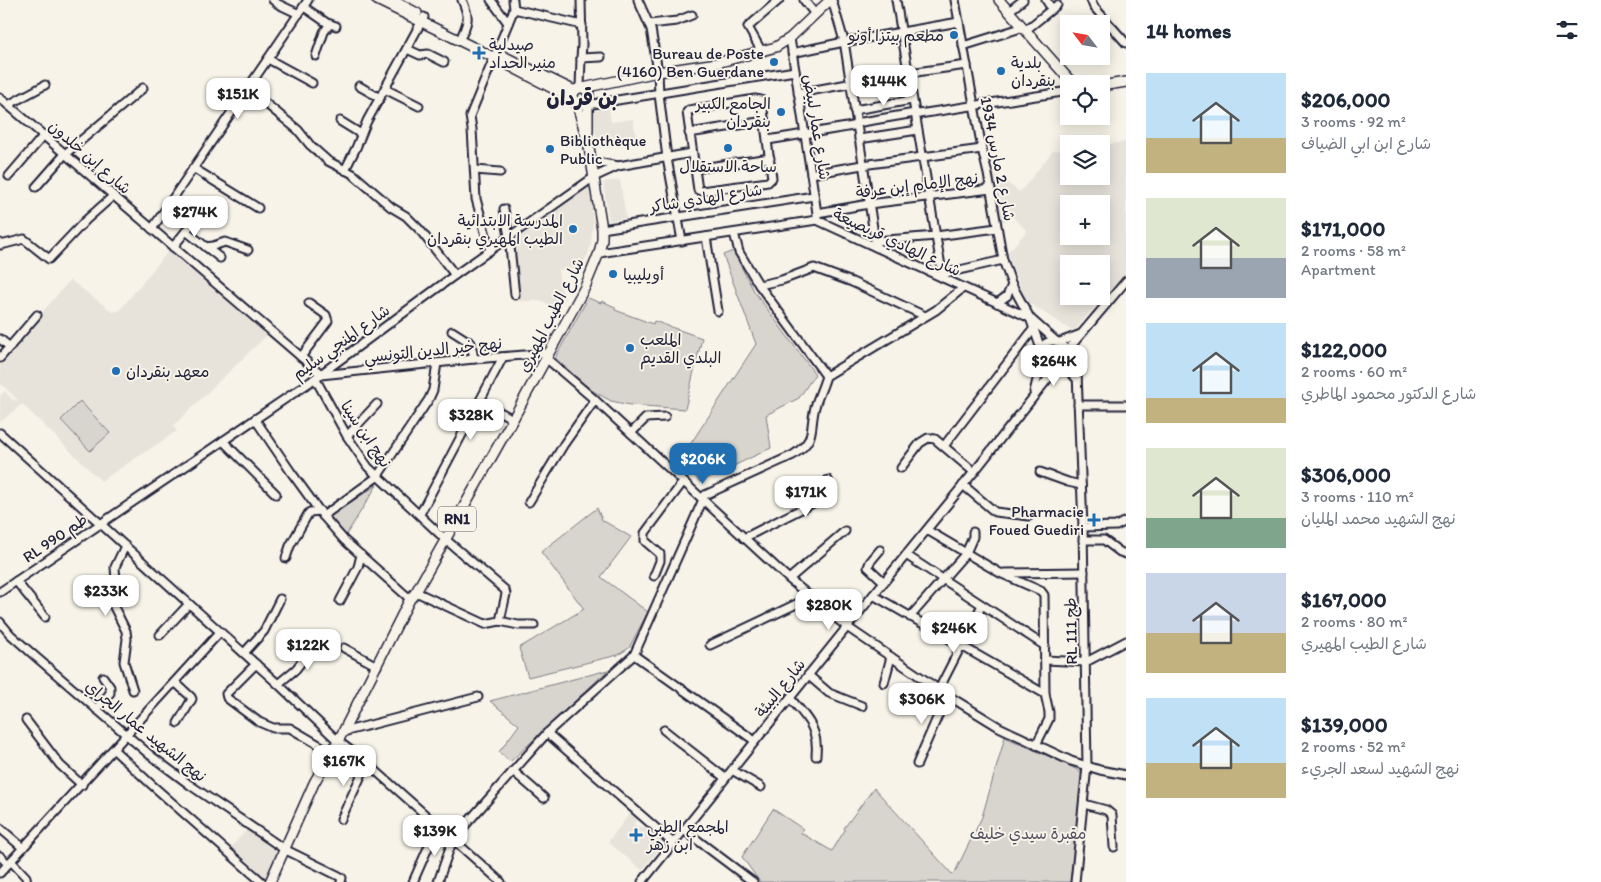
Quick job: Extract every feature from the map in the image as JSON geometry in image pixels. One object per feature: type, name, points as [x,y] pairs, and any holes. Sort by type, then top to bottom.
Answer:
[{"type":"main road","points":[[377,0],[462,36],[494,55]]},
{"type":"main road","points":[[392,0],[423,19],[581,96],[600,84],[658,72],[717,63],[776,48],[790,38],[831,0]]},
{"type":"main road","points":[[1000,0],[1065,75]]},
{"type":"main road","points":[[1110,85],[1126,82]]},
{"type":"main road","name":"شارع الطيب المهيري","points":[[270,882],[314,783],[377,666],[410,599],[416,592],[548,356],[585,287],[599,254],[602,229],[581,96]]},
{"type":"street","points":[[273,0],[299,14]]},
{"type":"street","points":[[462,0],[468,20],[462,36]]},
{"type":"street","points":[[490,0],[508,22]]},
{"type":"street","points":[[490,250],[476,199],[470,116],[514,9],[513,0]]},
{"type":"street","points":[[581,0],[581,96],[659,94],[795,71]]},
{"type":"street","points":[[638,0],[649,24],[658,72],[667,158],[682,241]]},
{"type":"street","points":[[762,52],[748,27],[779,0]]},
{"type":"street","points":[[804,0],[815,14]]},
{"type":"street","points":[[831,0],[844,42],[876,244],[997,228]]},
{"type":"street","points":[[896,0],[943,276],[1003,260]]},
{"type":"street","name":"شارع 2 مارس 1934","points":[[955,0],[1003,260],[1012,285],[1030,318]]},
{"type":"street","points":[[1010,11],[1023,0]]},
{"type":"street","points":[[963,46],[1025,28],[1055,7],[1046,0]]},
{"type":"street","points":[[1091,0],[1094,7],[1126,43]]},
{"type":"street","points":[[152,229],[306,3],[333,25],[324,32],[316,56]]},
{"type":"street","points":[[514,9],[582,25]]},
{"type":"street","points":[[649,24],[692,16]]},
{"type":"street","points":[[345,170],[361,134],[423,19]]},
{"type":"street","points":[[792,53],[959,22]]},
{"type":"street","name":"شارع عمار لبيض","points":[[790,38],[817,217]]},
{"type":"street","points":[[407,49],[420,55],[428,54],[444,62]]},
{"type":"street","points":[[581,58],[601,57]]},
{"type":"street","points":[[268,59],[312,83]]},
{"type":"street","points":[[798,93],[909,73],[967,65]]},
{"type":"street","points":[[8,105],[45,85]]},
{"type":"street","points":[[359,86],[380,98]]},
{"type":"street","points":[[36,187],[65,154],[143,88]]},
{"type":"street","points":[[247,88],[298,130],[310,145],[328,161],[353,174],[391,207],[406,216],[420,230],[455,275]]},
{"type":"street","points":[[385,89],[419,106]]},
{"type":"street","points":[[768,140],[1060,92]]},
{"type":"street","name":"شارع إبن خلدون","points":[[0,98],[301,356],[318,376]]},
{"type":"street","points":[[755,99],[761,100],[765,121],[772,178],[768,182],[699,191],[697,189],[686,113],[688,110],[755,99]]},
{"type":"street","points":[[854,110],[912,100]]},
{"type":"street","points":[[340,121],[361,134]]},
{"type":"street","points":[[689,133],[765,121]]},
{"type":"street","points":[[859,139],[918,130]]},
{"type":"street","points":[[9,176],[44,135]]},
{"type":"street","points":[[811,174],[862,165],[982,149]]},
{"type":"street","points":[[591,161],[618,166],[692,154]]},
{"type":"street","points":[[694,169],[770,158]]},
{"type":"street","name":"شارع المنجي سليم","points":[[101,524],[318,376],[509,236],[594,177],[618,166]]},
{"type":"street","points":[[193,168],[258,208]]},
{"type":"street","points":[[475,170],[500,172]]},
{"type":"street","name":"نهج الإمام إبن عرفة","points":[[817,217],[869,204],[991,189]]},
{"type":"street","points":[[0,244],[24,239],[49,259],[86,220],[113,196]]},
{"type":"street","name":"شارع الهادي شاكر","points":[[602,229],[814,196]]},
{"type":"street","points":[[504,209],[509,236],[515,295]]},
{"type":"street","points":[[173,247],[199,215]]},
{"type":"street","name":"شارع الهادي قريصيعة","points":[[599,254],[734,233],[817,217],[943,276],[963,288],[1030,318]]},
{"type":"street","points":[[186,231],[220,258]]},
{"type":"street","points":[[734,233],[739,252],[759,285],[826,376]]},
{"type":"street","points":[[706,237],[718,311]]},
{"type":"street","points":[[206,246],[225,242],[248,250]]},
{"type":"street","points":[[759,285],[782,280],[814,268],[852,282],[925,316]]},
{"type":"street","points":[[1059,365],[1063,362],[1066,352],[1126,281]]},
{"type":"street","points":[[997,303],[1007,296],[1012,285]]},
{"type":"street","points":[[438,882],[453,838],[547,733],[634,655],[702,499],[708,493],[793,455],[800,450],[807,444],[811,436],[815,407],[826,376],[936,310],[963,288]]},
{"type":"street","points":[[1005,307],[1012,301],[1016,293]]},
{"type":"street","points":[[301,356],[328,321],[326,315],[309,303]]},
{"type":"street","points":[[0,358],[37,315]]},
{"type":"street","points":[[1030,318],[1042,349],[1042,358],[1034,395]]},
{"type":"street","points":[[1035,327],[1058,342],[1065,348],[1066,352]]},
{"type":"street","points":[[944,446],[1035,327]]},
{"type":"street","points":[[452,331],[471,343],[474,359]]},
{"type":"street","points":[[1042,349],[1047,342],[1058,342],[1082,334]]},
{"type":"street","points":[[0,339],[10,347]]},
{"type":"street","name":"RL طج 111","points":[[1066,352],[1074,362],[1077,379],[1083,526],[1088,766],[1075,882]]},
{"type":"street","points":[[420,514],[503,356]]},
{"type":"street","name":"نهج خير الدين التونسي","points":[[318,376],[503,356],[548,356]]},
{"type":"street","points":[[548,356],[789,579],[846,627],[947,695],[999,726],[1071,761],[1126,775]]},
{"type":"street","points":[[1042,358],[1050,366],[1059,365],[1069,370],[1077,379]]},
{"type":"street","points":[[286,558],[290,546],[310,512],[322,513],[377,477],[429,398],[433,390],[437,363]]},
{"type":"street","name":"شارع البيئة","points":[[642,882],[1059,365]]},
{"type":"street","name":"نهج ابن سينا","points":[[318,376],[347,436],[368,468],[445,539],[505,590],[506,594],[500,621]]},
{"type":"street","points":[[529,502],[564,444],[595,400]]},
{"type":"street","points":[[480,402],[513,419]]},
{"type":"street","points":[[347,436],[377,404]]},
{"type":"street","points":[[1078,405],[1126,405]]},
{"type":"street","points":[[631,433],[646,418],[665,417]]},
{"type":"street","points":[[255,419],[322,513],[344,540],[410,599]]},
{"type":"street","points":[[0,433],[278,684],[340,736],[367,763],[500,882]]},
{"type":"street","points":[[901,468],[924,439],[932,438],[974,472]]},
{"type":"street","points":[[223,441],[276,494]]},
{"type":"street","points":[[1040,472],[1081,485]]},
{"type":"street","points":[[744,538],[829,495],[831,490],[828,480]]},
{"type":"street","points":[[654,576],[660,561],[660,554],[645,541],[645,533],[683,482]]},
{"type":"street","points":[[963,485],[995,512],[1030,516]]},
{"type":"street","points":[[1083,526],[1116,526],[1126,521]]},
{"type":"street","name":"RL طم 990","points":[[0,592],[101,524]]},
{"type":"street","points":[[927,530],[1000,573],[1036,588],[1044,595],[1045,694],[1049,719],[1036,745]]},
{"type":"street","points":[[789,579],[845,532]]},
{"type":"street","points":[[910,616],[966,553],[973,537],[973,532]]},
{"type":"street","points":[[1083,540],[1104,540],[1120,552],[1126,554]]},
{"type":"street","points":[[125,546],[116,567],[116,581],[112,603],[126,631],[127,639],[124,662],[133,690]]},
{"type":"street","points":[[880,550],[868,567],[884,582]]},
{"type":"street","points":[[340,601],[358,567],[361,555]]},
{"type":"street","points":[[906,555],[1045,646]]},
{"type":"street","points":[[1000,573],[1084,572]]},
{"type":"street","points":[[16,581],[45,617]]},
{"type":"street","points":[[416,592],[485,624],[500,621],[534,625]]},
{"type":"street","points":[[873,595],[1045,694]]},
{"type":"street","points":[[244,653],[264,631],[280,598]]},
{"type":"street","points":[[710,645],[810,598]]},
{"type":"street","points":[[160,635],[189,604]]},
{"type":"street","points":[[939,689],[982,605]]},
{"type":"street","name":"نهج الشهيد عمار الجراي","points":[[0,622],[10,634],[150,755],[190,785],[284,849],[339,876],[342,878],[341,882]]},
{"type":"street","points":[[0,873],[176,683],[220,632]]},
{"type":"street","points":[[278,684],[296,668],[318,640]]},
{"type":"street","points":[[1045,660],[1086,662],[1126,641]]},
{"type":"street","points":[[344,648],[377,666]]},
{"type":"street","points":[[634,655],[755,741]]},
{"type":"street","points":[[884,683],[891,657]]},
{"type":"street","points":[[256,664],[226,694],[227,698],[259,722],[272,728],[290,728],[331,752]]},
{"type":"street","points":[[808,675],[829,693],[862,706]]},
{"type":"street","points":[[96,709],[110,693],[110,687],[103,676]]},
{"type":"street","points":[[176,683],[192,700],[178,723]]},
{"type":"street","points":[[917,764],[947,695]]},
{"type":"street","points":[[340,736],[478,698]]},
{"type":"street","points":[[790,698],[813,727],[818,744],[816,756]]},
{"type":"street","points":[[26,720],[60,765],[82,785]]},
{"type":"street","points":[[664,730],[725,778]]},
{"type":"street","points":[[547,733],[673,843]]},
{"type":"street","points":[[114,750],[262,882]]},
{"type":"street","points":[[341,819],[367,763]]},
{"type":"street","points":[[732,770],[761,787]]},
{"type":"street","points":[[513,771],[544,798]]},
{"type":"street","points":[[1084,804],[1106,810],[1112,815],[1114,847]]},
{"type":"street","points":[[413,882],[438,825]]},
{"type":"street","points":[[0,828],[23,848]]},
{"type":"street","points":[[684,830],[753,882]]},
{"type":"street","points":[[0,856],[26,878],[27,882]]},
{"type":"shaded area","points":[[609,108],[611,122],[633,119],[637,140],[616,146],[598,148],[592,111]]},
{"type":"shaded area","points":[[1126,142],[1126,275],[1111,294],[1110,255],[1060,255],[1060,305],[1095,305],[1076,329],[1071,330],[1026,301],[1007,253],[1027,231],[1013,217],[1002,222],[994,174],[1020,192],[1053,151],[1060,150],[1060,185],[1110,185],[1110,144]]},
{"type":"shaded area","points":[[620,180],[626,218],[609,221],[603,182]]},
{"type":"shaded area","points":[[591,186],[593,223],[588,254],[577,276],[573,268],[558,270],[560,285],[565,298],[556,310],[543,301],[519,301],[511,243]]},
{"type":"shaded area","name":"معهد بنقردان","points":[[169,250],[267,335],[173,426],[177,431],[101,481],[22,404],[0,422],[0,396],[5,391],[12,400],[18,400],[0,383],[0,361],[70,280],[113,312],[120,310]]},
{"type":"shaded area","name":"المجمع الطبي ابن زهر","points":[[631,812],[638,819],[634,823],[636,826],[650,828],[666,841],[642,870],[608,842]]},
{"type":"shaded area","points":[[247,829],[279,850],[264,881],[228,851]]},
{"type":"green space","points":[[733,251],[754,291],[815,374],[799,398],[766,415],[771,448],[700,482],[680,460],[756,344],[723,255]]},
{"type":"green space","name":"الملعب البلدي القديم","points":[[588,298],[601,303],[602,301],[615,307],[615,310],[653,324],[654,321],[702,338],[685,409],[630,405],[611,401],[591,390],[555,358]]},
{"type":"green space","points":[[80,401],[110,433],[90,451],[61,420]]},
{"type":"green space","points":[[377,485],[346,535],[330,516]]},
{"type":"green space","points":[[597,508],[602,520],[631,537],[601,577],[648,612],[629,648],[618,655],[528,677],[519,648],[584,609],[541,552]]},
{"type":"green space","points":[[608,670],[510,762],[499,752],[519,725],[490,701]]},
{"type":"green space","name":"مقبرة سيدي خليف","points":[[1005,737],[1070,766],[1079,771],[1083,776],[1071,882],[760,882],[742,857],[773,809],[803,829],[801,833],[832,851],[845,830],[844,828],[874,788],[952,874],[955,872],[982,817]]},
{"type":"place","name":"مطعم بيتزا أونو","points":[[954,35]]},
{"type":"place","name":"صيدلية منير الحداد","points":[[479,53]]},
{"type":"place","name":"Bureau de Poste (4160) Ben Guerdane","points":[[774,62]]},
{"type":"place","name":"بلدية بنقردان","points":[[1001,71]]},
{"type":"place","name":"الجامع الكبير بنقردان","points":[[781,112]]},
{"type":"place","name":"ساحة الاستقلال","points":[[728,148]]},
{"type":"place","name":"Bibliothèque Public","points":[[550,149]]},
{"type":"place","name":"المدرسة الابتدائية الطيب المهيري بنقردان","points":[[573,229]]},
{"type":"place","name":"أويليبيا","points":[[613,274]]},
{"type":"place","name":"الملعب البلدي القديم","points":[[630,348]]},
{"type":"place","name":"معهد بنقردان","points":[[116,371]]},
{"type":"place","name":"Pharmacie Foued Guediri","points":[[1094,520]]},
{"type":"place","name":"المجمع الطبي ابن زهر","points":[[636,835]]},
{"type":"district","name":"بن قردان","points":[[582,97]]}]
